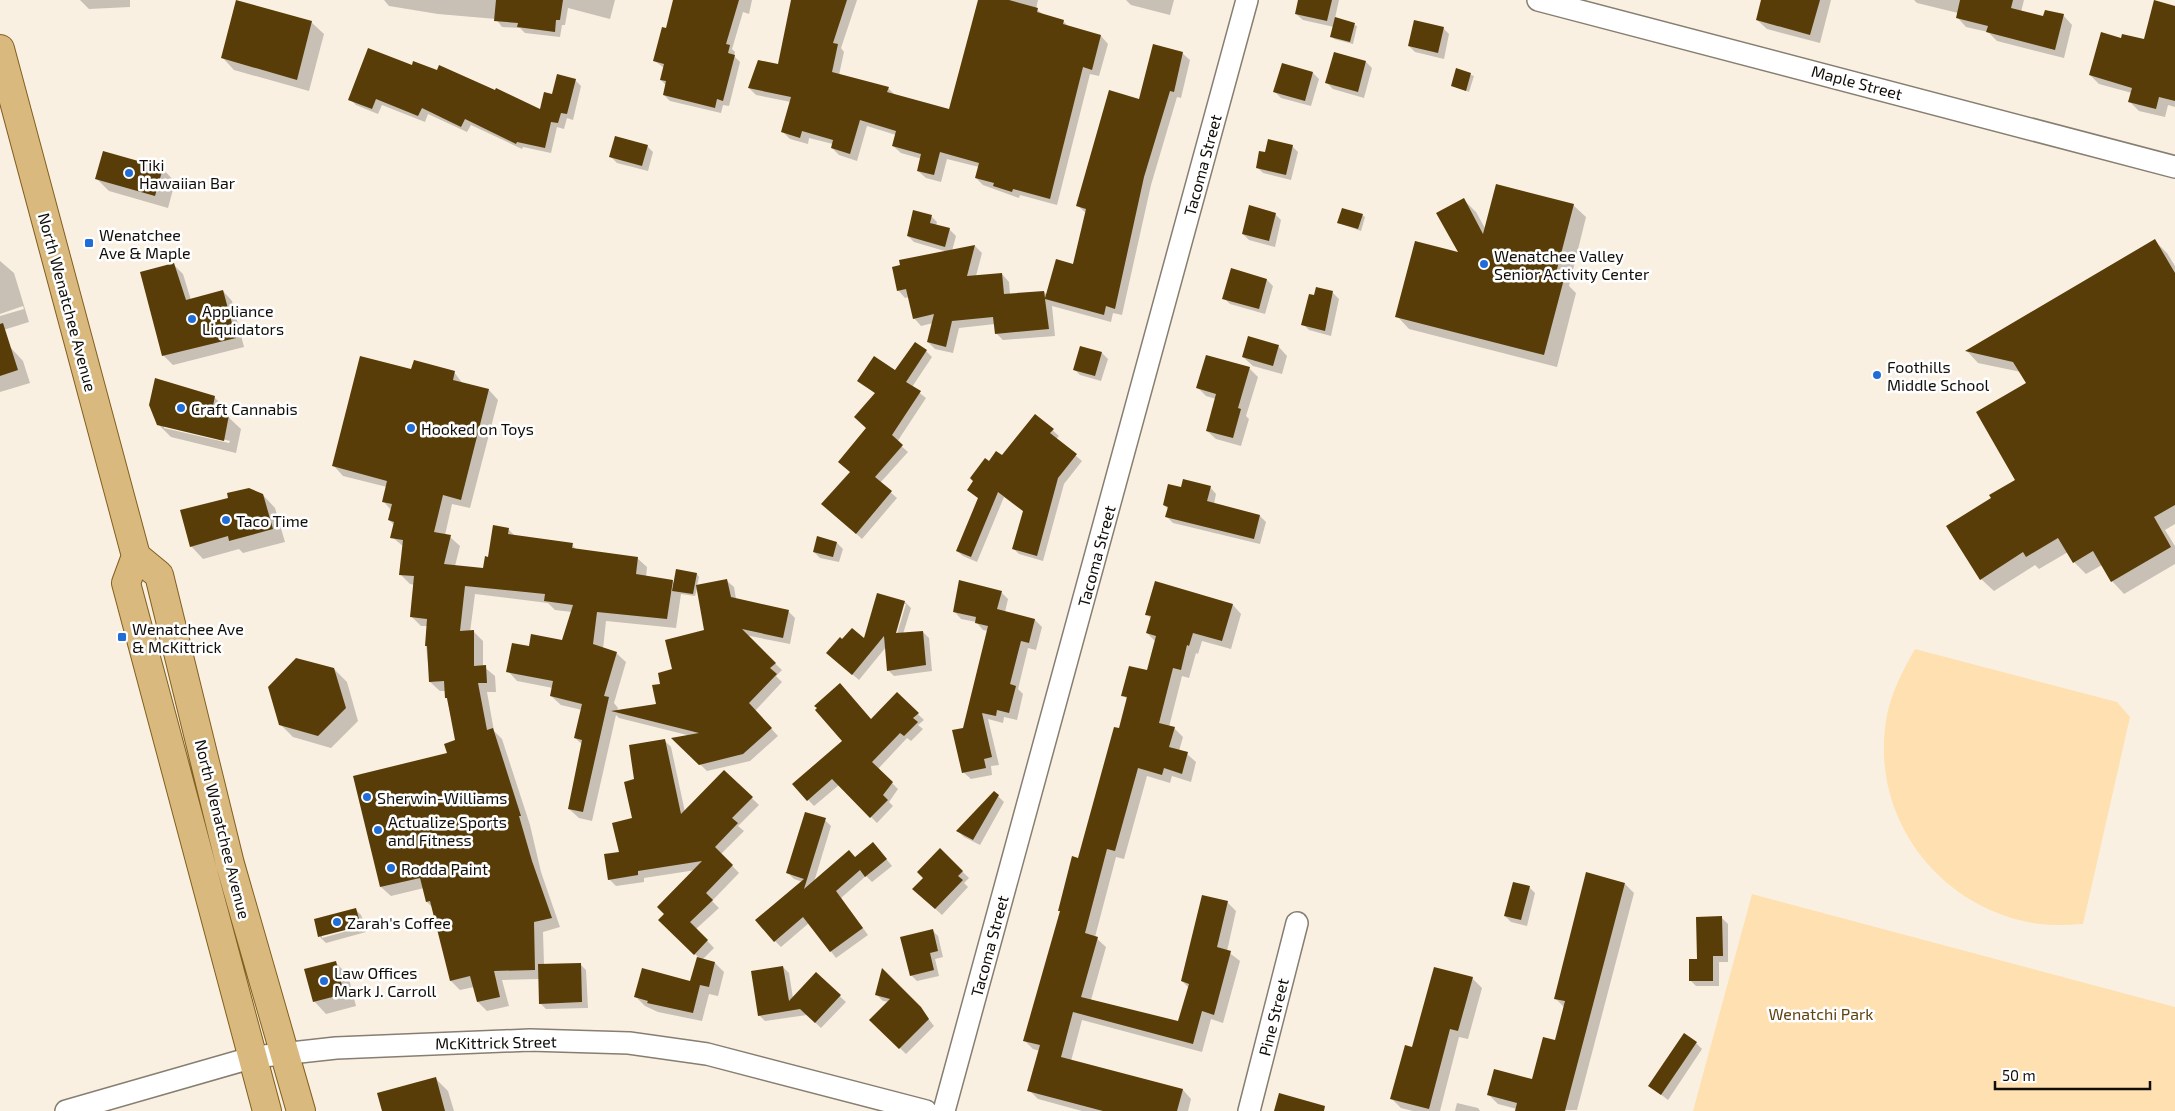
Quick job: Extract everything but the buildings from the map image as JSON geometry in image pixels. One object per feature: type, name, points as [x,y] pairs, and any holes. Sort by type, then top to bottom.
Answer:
[{"type":"main road","name":"North Wenatchee Avenue","points":[[0,49],[136,556],[126,584],[267,1111]]},
{"type":"main road","name":"North Wenatchee Avenue","points":[[136,556],[159,575],[230,864],[300,1111]]},
{"type":"street","name":"Tacoma Street","points":[[944,1111],[1247,0]]},
{"type":"street","name":"Maple Street","points":[[1538,0],[2175,167]]},
{"type":"street","name":"Pine Street","points":[[1249,1111],[1297,922]]},
{"type":"street","name":"McKittrick Street","points":[[66,1111],[254,1057],[336,1048],[530,1040],[629,1043],[707,1054],[926,1111]]},
{"type":"green space","points":[[1915,649],[2117,702],[2130,717],[2083,924],[2039,924],[1998,913],[1967,897],[1939,876],[1916,850],[1899,820],[1888,787],[1884,752],[1889,706],[1898,681]]},
{"type":"green space","name":"Wenatchi Park","points":[[1752,894],[2175,1007],[2175,1111],[1693,1111]]},
{"type":"place","name":"Tiki Hawaiian Bar","points":[[129,173]]},
{"type":"place","name":"Wenatchee Ave & Maple","points":[[89,243]]},
{"type":"place","name":"Wenatchee Valley Senior Activity Center","points":[[1484,264]]},
{"type":"place","name":"Appliance Liquidators","points":[[192,319]]},
{"type":"place","name":"Foothills Middle School","points":[[1877,375]]},
{"type":"place","name":"Craft Cannabis","points":[[181,408]]},
{"type":"place","name":"Hooked on Toys","points":[[411,428]]},
{"type":"place","name":"Taco Time","points":[[226,520]]},
{"type":"place","name":"Wenatchee Ave & McKittrick","points":[[122,637]]},
{"type":"place","name":"Sherwin-Williams","points":[[367,797]]},
{"type":"place","name":"Actualize Sports and Fitness","points":[[378,830]]},
{"type":"place","name":"Rodda Paint","points":[[391,868]]},
{"type":"place","name":"Zarah's Coffee","points":[[337,922]]},
{"type":"place","name":"Law Offices Mark J. Carroll","points":[[324,981]]}]
